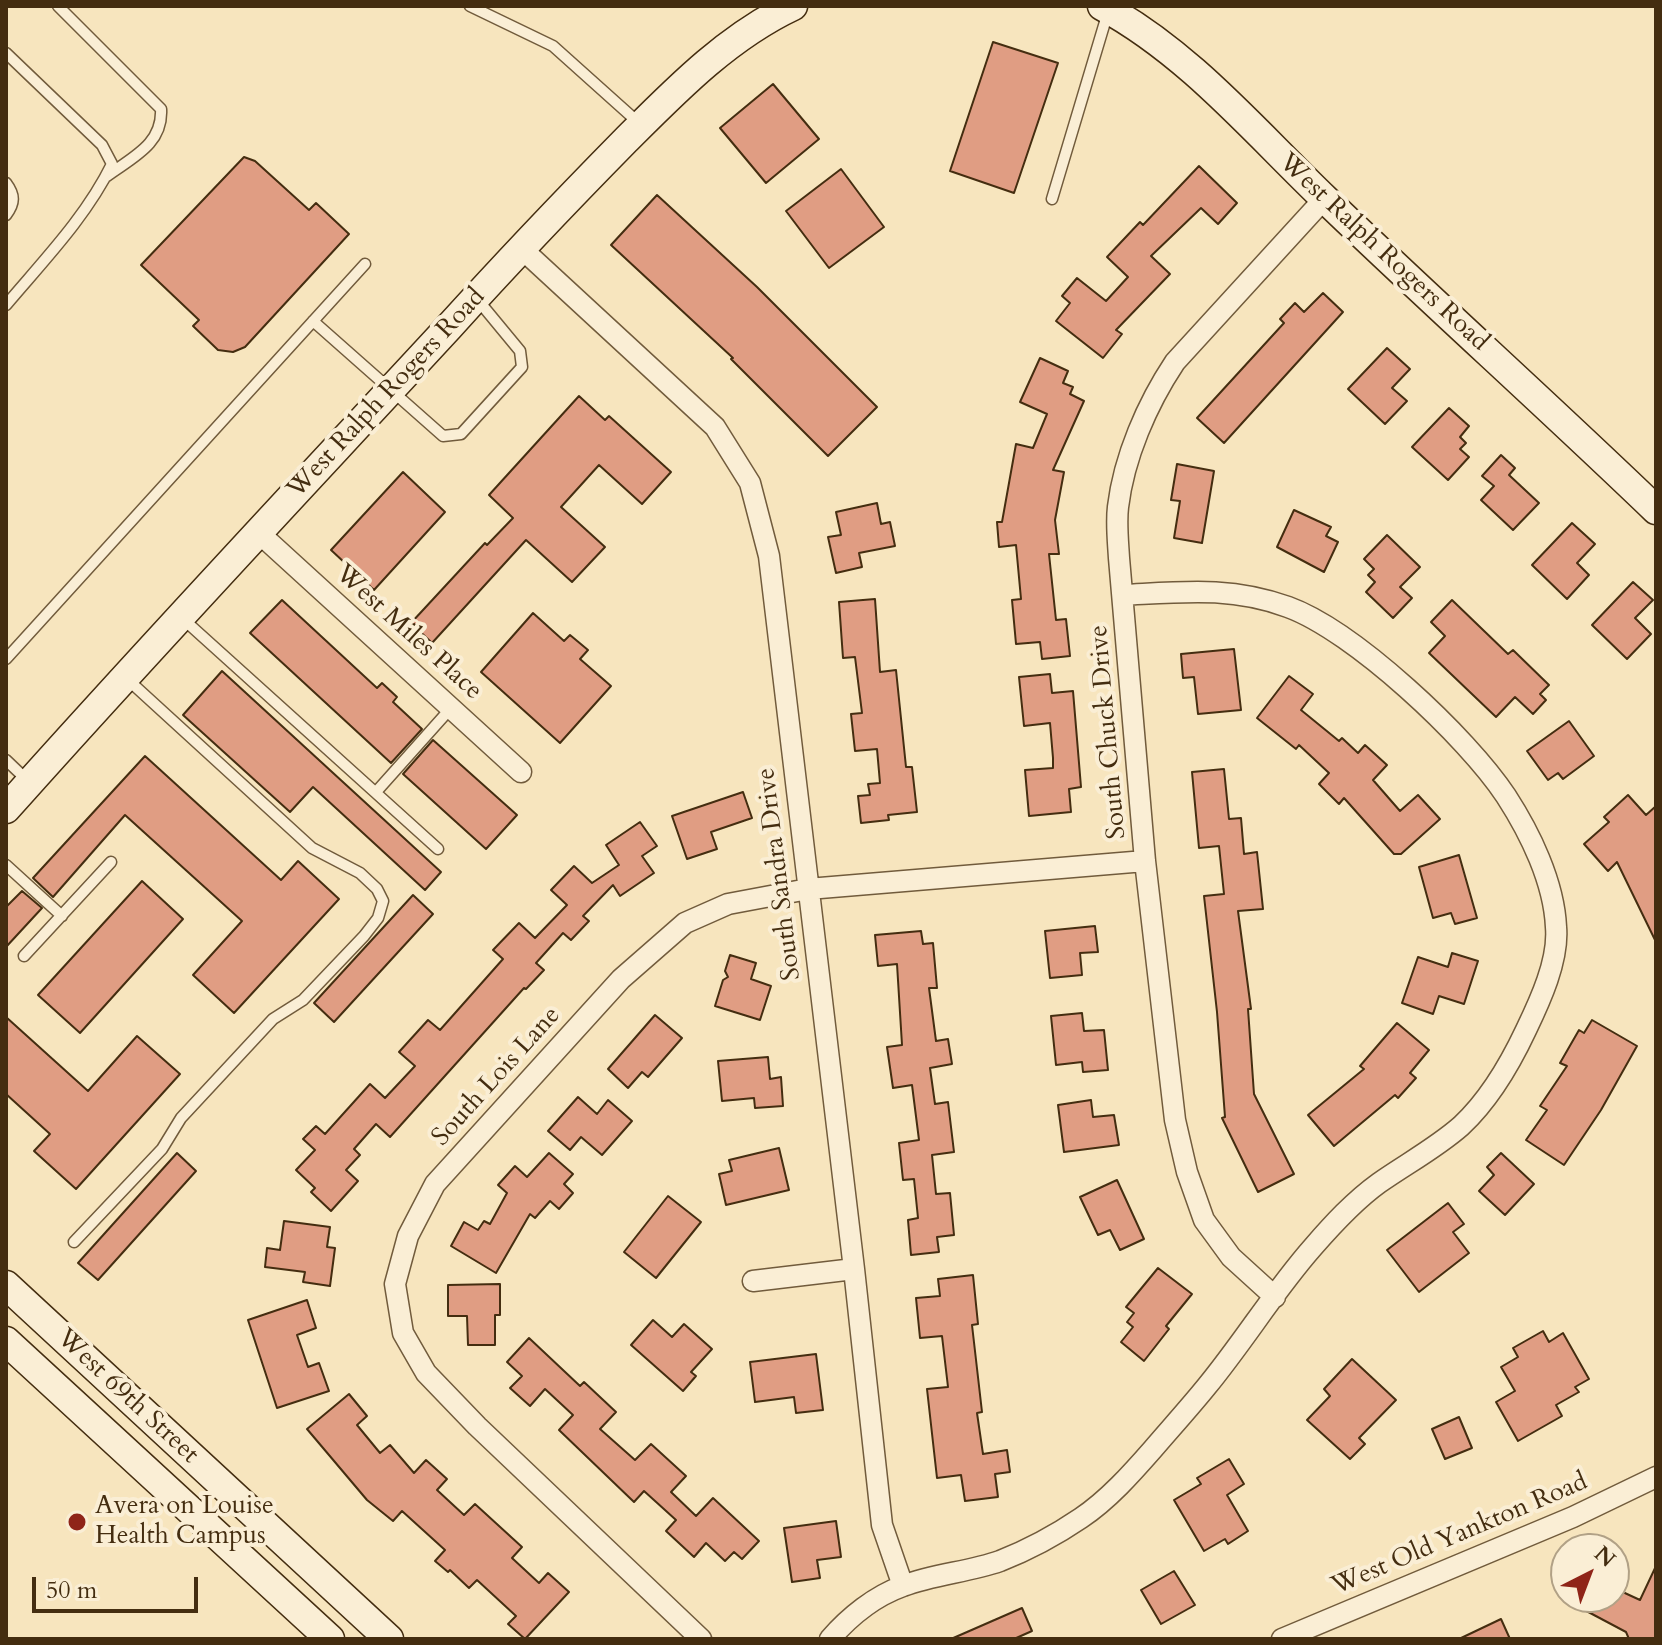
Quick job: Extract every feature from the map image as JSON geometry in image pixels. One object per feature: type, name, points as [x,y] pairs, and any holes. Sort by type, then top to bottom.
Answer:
[{"type":"street","name":"West Ralph Rogers Road","points":[[6,809],[521,248],[641,125],[732,43],[765,19],[793,6]]},
{"type":"street","name":"West Ralph Rogers Road","points":[[1105,8],[1134,23],[1183,61],[1324,199],[1656,510]]},
{"type":"street","name":"South Chuck Drive","points":[[1275,1297],[1231,1257],[1204,1220],[1187,1172],[1175,1120],[1145,861],[1119,558],[1118,508],[1129,463],[1159,386],[1175,362],[1324,199]]},
{"type":"street","name":"South Sandra Drive","points":[[521,248],[715,427],[750,483],[769,556],[882,1525],[903,1586]]},
{"type":"street","name":"West Miles Place","points":[[259,533],[521,772]]},
{"type":"street","points":[[830,1639],[842,1625],[869,1604],[903,1586],[998,1561],[1041,1542],[1085,1516],[1134,1470],[1196,1399],[1310,1250],[1343,1214],[1377,1184],[1413,1162],[1462,1125],[1495,1087],[1525,1033],[1548,981],[1557,929],[1547,881],[1522,824],[1504,793],[1470,752],[1396,679],[1328,626],[1290,607],[1214,590],[1123,595]]},
{"type":"street","name":"South Lois Lane","points":[[701,1639],[477,1426],[426,1373],[403,1333],[395,1284],[408,1236],[435,1184],[621,979],[685,923],[728,904],[808,889],[1145,861]]},
{"type":"street","points":[[753,1281],[854,1269]]},
{"type":"street","name":"West 69th Street","points":[[6,1285],[389,1639]]},
{"type":"street","name":"West 69th Street","points":[[6,1341],[318,1632]]},
{"type":"street","name":"West Old Yankton Road","points":[[1282,1639],[1573,1517],[1656,1477]]},
{"type":"lane","points":[[58,6],[161,109],[162,125],[155,138],[106,177]]},
{"type":"lane","points":[[470,6],[553,46],[641,125]]},
{"type":"lane","points":[[1052,199],[1105,8]]},
{"type":"lane","points":[[6,53],[32,74],[102,145],[112,164],[77,221],[6,305]]},
{"type":"lane","points":[[6,183],[13,192],[14,202],[6,215]]},
{"type":"lane","points":[[6,659],[365,264]]},
{"type":"lane","points":[[313,321],[443,436],[461,434],[522,367],[520,351],[476,297]]},
{"type":"lane","points":[[181,617],[438,849]]},
{"type":"lane","points":[[74,1242],[162,1149],[181,1118],[273,1019],[303,1000],[364,936],[378,918],[383,901],[377,889],[360,873],[312,848],[124,677]]},
{"type":"lane","points":[[376,792],[451,708]]},
{"type":"lane","points":[[6,760],[30,783]]},
{"type":"lane","points":[[24,956],[111,862]]},
{"type":"lane","points":[[6,865],[62,916]]},
{"type":"building","points":[[993,42],[1058,63],[1014,193],[950,171]]},
{"type":"building","points":[[773,84],[819,139],[766,183],[720,128]]},
{"type":"building","points":[[244,157],[255,161],[309,210],[316,203],[349,234],[245,347],[233,352],[218,350],[193,326],[199,320],[141,265]]},
{"type":"building","points":[[1199,166],[1237,203],[1218,224],[1201,208],[1151,256],[1170,274],[1116,330],[1122,334],[1103,358],[1056,321],[1070,303],[1062,296],[1077,278],[1106,301],[1128,277],[1107,257],[1140,222],[1143,225]]},
{"type":"building","points":[[841,169],[884,227],[829,268],[786,211]]},
{"type":"building","points":[[657,195],[757,287],[877,407],[828,456],[733,358],[611,245]]},
{"type":"building","points":[[1323,293],[1343,312],[1224,443],[1197,418],[1284,323],[1280,319],[1295,303],[1304,312]]},
{"type":"building","points":[[1387,348],[1410,369],[1392,388],[1407,401],[1385,424],[1348,389]]},
{"type":"building","points":[[1040,358],[1068,371],[1063,383],[1073,387],[1070,394],[1084,401],[1053,470],[1064,472],[1055,520],[1059,554],[1049,554],[1056,620],[1066,619],[1070,656],[1042,659],[1040,642],[1016,644],[1012,600],[1021,599],[1016,545],[999,547],[997,522],[1002,522],[1016,444],[1033,448],[1047,414],[1020,402]]},
{"type":"building","points":[[579,396],[605,420],[609,416],[671,472],[642,504],[599,465],[561,507],[605,547],[572,582],[526,540],[432,643],[411,623],[485,543],[487,545],[513,518],[489,495]]},
{"type":"building","points":[[1449,408],[1469,426],[1460,437],[1466,443],[1460,449],[1469,457],[1448,480],[1412,447]]},
{"type":"building","points":[[1501,455],[1515,468],[1509,475],[1539,503],[1513,530],[1481,500],[1494,486],[1482,476]]},
{"type":"building","points":[[1177,464],[1214,471],[1202,543],[1174,538],[1180,501],[1171,500]]},
{"type":"building","points":[[403,472],[445,512],[374,590],[331,550]]},
{"type":"building","points":[[877,503],[881,524],[890,522],[895,546],[859,553],[862,567],[836,573],[828,537],[841,535],[836,512]]},
{"type":"building","points":[[1294,510],[1331,527],[1326,536],[1338,542],[1324,572],[1277,547]]},
{"type":"building","points":[[1572,523],[1595,544],[1577,563],[1589,575],[1567,599],[1532,565]]},
{"type":"building","points":[[1387,535],[1420,567],[1400,587],[1412,598],[1393,618],[1366,592],[1375,582],[1368,575],[1374,569],[1364,559]]},
{"type":"building","points":[[1633,582],[1653,600],[1635,618],[1651,634],[1627,659],[1592,625]]},
{"type":"building","points":[[875,599],[880,672],[896,670],[906,767],[912,767],[917,812],[888,815],[889,820],[861,823],[858,796],[870,795],[868,784],[880,783],[877,749],[855,751],[851,714],[862,713],[855,657],[843,658],[839,602]]},
{"type":"building","points":[[282,600],[377,688],[382,683],[397,697],[393,702],[422,729],[391,763],[250,633]]},
{"type":"building","points":[[1452,600],[1508,654],[1513,650],[1549,685],[1540,694],[1546,700],[1533,714],[1515,697],[1496,717],[1429,653],[1445,636],[1431,622]]},
{"type":"building","points":[[533,613],[564,641],[570,635],[588,650],[580,659],[611,686],[560,743],[481,672]]},
{"type":"building","points":[[1234,649],[1241,710],[1198,714],[1194,677],[1183,678],[1181,654]]},
{"type":"building","points":[[222,671],[441,872],[425,890],[313,787],[290,812],[183,715]]},
{"type":"building","points":[[1050,674],[1052,693],[1073,691],[1081,787],[1069,789],[1071,812],[1029,816],[1025,770],[1053,768],[1053,758],[1050,723],[1024,726],[1019,677]]},
{"type":"building","points":[[1289,676],[1313,694],[1301,710],[1339,741],[1342,738],[1358,753],[1365,745],[1387,765],[1373,780],[1400,811],[1418,795],[1440,819],[1401,854],[1394,854],[1344,798],[1339,804],[1319,784],[1329,773],[1299,745],[1296,749],[1257,718]]},
{"type":"building","points":[[1569,721],[1594,756],[1563,779],[1558,773],[1548,780],[1527,751]]},
{"type":"building","points":[[433,740],[517,815],[486,849],[403,774]]},
{"type":"building","points":[[145,756],[281,880],[298,861],[339,899],[234,1013],[193,975],[242,921],[125,815],[53,897],[33,878]]},
{"type":"building","points":[[1224,769],[1229,819],[1241,818],[1244,854],[1257,852],[1263,909],[1238,911],[1251,1009],[1248,1009],[1254,1094],[1294,1174],[1258,1192],[1222,1118],[1225,1117],[1217,1012],[1204,896],[1224,894],[1219,846],[1199,848],[1192,772]]},
{"type":"building","points":[[743,792],[752,818],[711,832],[717,849],[687,859],[672,816]]},
{"type":"building","points":[[1628,795],[1646,815],[1656,806],[1656,942],[1617,862],[1608,871],[1584,844],[1609,822],[1604,817]]},
{"type":"building","points":[[640,822],[657,846],[642,856],[654,873],[620,896],[613,885],[583,916],[589,921],[571,940],[563,933],[536,963],[544,970],[524,988],[390,1137],[376,1124],[354,1149],[360,1155],[346,1170],[358,1181],[331,1211],[311,1192],[315,1188],[296,1170],[315,1150],[303,1139],[316,1126],[325,1134],[370,1084],[385,1098],[415,1066],[399,1052],[428,1020],[440,1030],[503,959],[493,950],[519,923],[535,938],[567,905],[551,890],[574,866],[592,883],[619,865],[606,845]]},
{"type":"building","points":[[1459,855],[1477,918],[1455,924],[1451,913],[1433,918],[1419,867]]},
{"type":"building","points":[[142,881],[183,919],[80,1033],[38,995]]},
{"type":"building","points":[[22,891],[42,908],[6,947],[6,907]]},
{"type":"building","points":[[413,895],[433,914],[334,1022],[314,1003]]},
{"type":"building","points":[[1095,926],[1098,952],[1080,953],[1082,975],[1050,978],[1045,931]]},
{"type":"building","points":[[921,931],[923,944],[933,943],[937,988],[929,988],[936,1041],[948,1039],[952,1064],[930,1068],[935,1104],[948,1102],[954,1152],[932,1155],[936,1194],[950,1193],[954,1235],[937,1237],[939,1252],[911,1255],[908,1220],[918,1218],[914,1179],[903,1180],[899,1143],[919,1140],[912,1085],[893,1088],[887,1047],[902,1045],[897,964],[878,966],[875,935]]},
{"type":"building","points":[[1452,953],[1478,961],[1464,1004],[1439,996],[1433,1014],[1402,1003],[1418,957],[1448,967]]},
{"type":"building","points":[[730,955],[756,963],[751,979],[771,986],[760,1020],[715,1006],[723,980],[728,977],[725,971]]},
{"type":"building","points":[[1082,1013],[1084,1031],[1104,1030],[1108,1070],[1083,1072],[1082,1062],[1056,1065],[1051,1016]]},
{"type":"building","points":[[655,1015],[682,1038],[648,1077],[642,1072],[628,1088],[608,1069]]},
{"type":"building","points":[[6,1017],[88,1091],[137,1036],[180,1074],[76,1189],[34,1151],[50,1134],[6,1094]]},
{"type":"building","points":[[1592,1020],[1637,1046],[1601,1110],[1564,1165],[1526,1140],[1547,1110],[1540,1106],[1567,1066],[1560,1063],[1579,1030],[1584,1033]]},
{"type":"building","points":[[1397,1023],[1429,1050],[1410,1073],[1416,1078],[1398,1098],[1395,1095],[1334,1146],[1308,1115],[1364,1069],[1360,1066]]},
{"type":"building","points":[[768,1057],[770,1079],[781,1077],[783,1106],[755,1108],[754,1098],[722,1101],[718,1061]]},
{"type":"building","points":[[578,1097],[597,1114],[608,1100],[632,1121],[602,1155],[581,1137],[570,1150],[548,1131]]},
{"type":"building","points":[[1091,1100],[1093,1117],[1114,1115],[1119,1145],[1064,1152],[1058,1105]]},
{"type":"building","points":[[779,1148],[789,1190],[726,1205],[719,1174],[732,1171],[729,1160]]},
{"type":"building","points":[[177,1153],[196,1171],[98,1280],[78,1263]]},
{"type":"building","points":[[549,1153],[573,1174],[564,1184],[573,1193],[559,1209],[550,1201],[535,1218],[530,1214],[496,1273],[451,1246],[464,1222],[478,1230],[484,1221],[490,1224],[507,1193],[498,1185],[515,1166],[527,1177]]},
{"type":"building","points":[[1501,1153],[1534,1184],[1505,1215],[1479,1191],[1494,1175],[1487,1167]]},
{"type":"building","points":[[1117,1180],[1144,1239],[1120,1250],[1110,1230],[1098,1235],[1080,1197]]},
{"type":"building","points":[[668,1196],[701,1222],[656,1278],[624,1252]]},
{"type":"building","points":[[1448,1203],[1464,1224],[1453,1232],[1469,1253],[1419,1292],[1387,1250]]},
{"type":"building","points":[[284,1221],[330,1227],[327,1247],[335,1248],[330,1286],[303,1282],[305,1272],[265,1267],[267,1248],[280,1250]]},
{"type":"building","points":[[1158,1268],[1192,1294],[1166,1326],[1169,1329],[1144,1361],[1121,1342],[1133,1327],[1127,1322],[1134,1313],[1126,1307]]},
{"type":"building","points":[[973,1275],[978,1324],[972,1325],[982,1412],[977,1413],[983,1454],[1007,1450],[1010,1472],[995,1474],[998,1497],[965,1501],[961,1475],[937,1478],[927,1389],[948,1387],[942,1336],[920,1338],[916,1298],[940,1296],[938,1279]]},
{"type":"building","points":[[500,1284],[500,1315],[495,1315],[495,1345],[468,1345],[467,1316],[448,1316],[448,1285]]},
{"type":"building","points":[[307,1300],[316,1328],[297,1335],[308,1367],[319,1363],[329,1391],[277,1408],[248,1320]]},
{"type":"building","points":[[653,1320],[672,1337],[684,1324],[712,1349],[691,1372],[696,1376],[683,1391],[631,1345]]},
{"type":"building","points":[[1543,1331],[1549,1342],[1563,1333],[1589,1379],[1575,1387],[1579,1392],[1556,1405],[1562,1416],[1518,1441],[1496,1402],[1515,1391],[1501,1367],[1518,1357],[1513,1348]]},
{"type":"building","points":[[529,1338],[580,1386],[584,1382],[616,1412],[600,1429],[635,1460],[651,1444],[686,1476],[671,1492],[696,1516],[713,1498],[759,1541],[742,1559],[734,1552],[725,1561],[706,1543],[694,1557],[666,1531],[676,1520],[644,1491],[634,1502],[559,1430],[573,1415],[545,1389],[530,1406],[510,1388],[522,1376],[507,1362]]},
{"type":"building","points":[[816,1354],[823,1410],[796,1413],[794,1397],[755,1402],[750,1362]]},
{"type":"building","points":[[1352,1359],[1396,1400],[1359,1438],[1365,1444],[1350,1459],[1307,1420],[1330,1396],[1324,1389]]},
{"type":"building","points":[[349,1394],[367,1416],[357,1425],[380,1453],[390,1445],[414,1473],[426,1460],[447,1479],[437,1490],[464,1515],[475,1504],[522,1547],[512,1558],[539,1583],[548,1573],[569,1592],[525,1639],[508,1624],[516,1616],[477,1580],[469,1588],[435,1561],[445,1550],[402,1511],[393,1521],[367,1500],[307,1429]]},
{"type":"building","points":[[1459,1417],[1472,1448],[1445,1459],[1432,1429]]},
{"type":"building","points":[[1229,1459],[1244,1484],[1227,1495],[1248,1531],[1228,1544],[1225,1539],[1204,1551],[1174,1500],[1201,1484],[1197,1478]]},
{"type":"building","points":[[836,1521],[841,1557],[817,1560],[820,1578],[792,1582],[784,1528]]},
{"type":"building","points":[[1656,1566],[1656,1639],[1629,1639],[1626,1632],[1590,1613],[1630,1613],[1630,1595],[1640,1600]]},
{"type":"building","points":[[1174,1571],[1195,1605],[1161,1624],[1141,1590]]},
{"type":"building","points":[[1022,1608],[1032,1631],[1014,1639],[951,1639]]},
{"type":"building","points":[[1501,1619],[1510,1639],[1459,1639]]},
{"type":"place","name":"Avera on Louise Health Campus","points":[[77,1522]]}]
